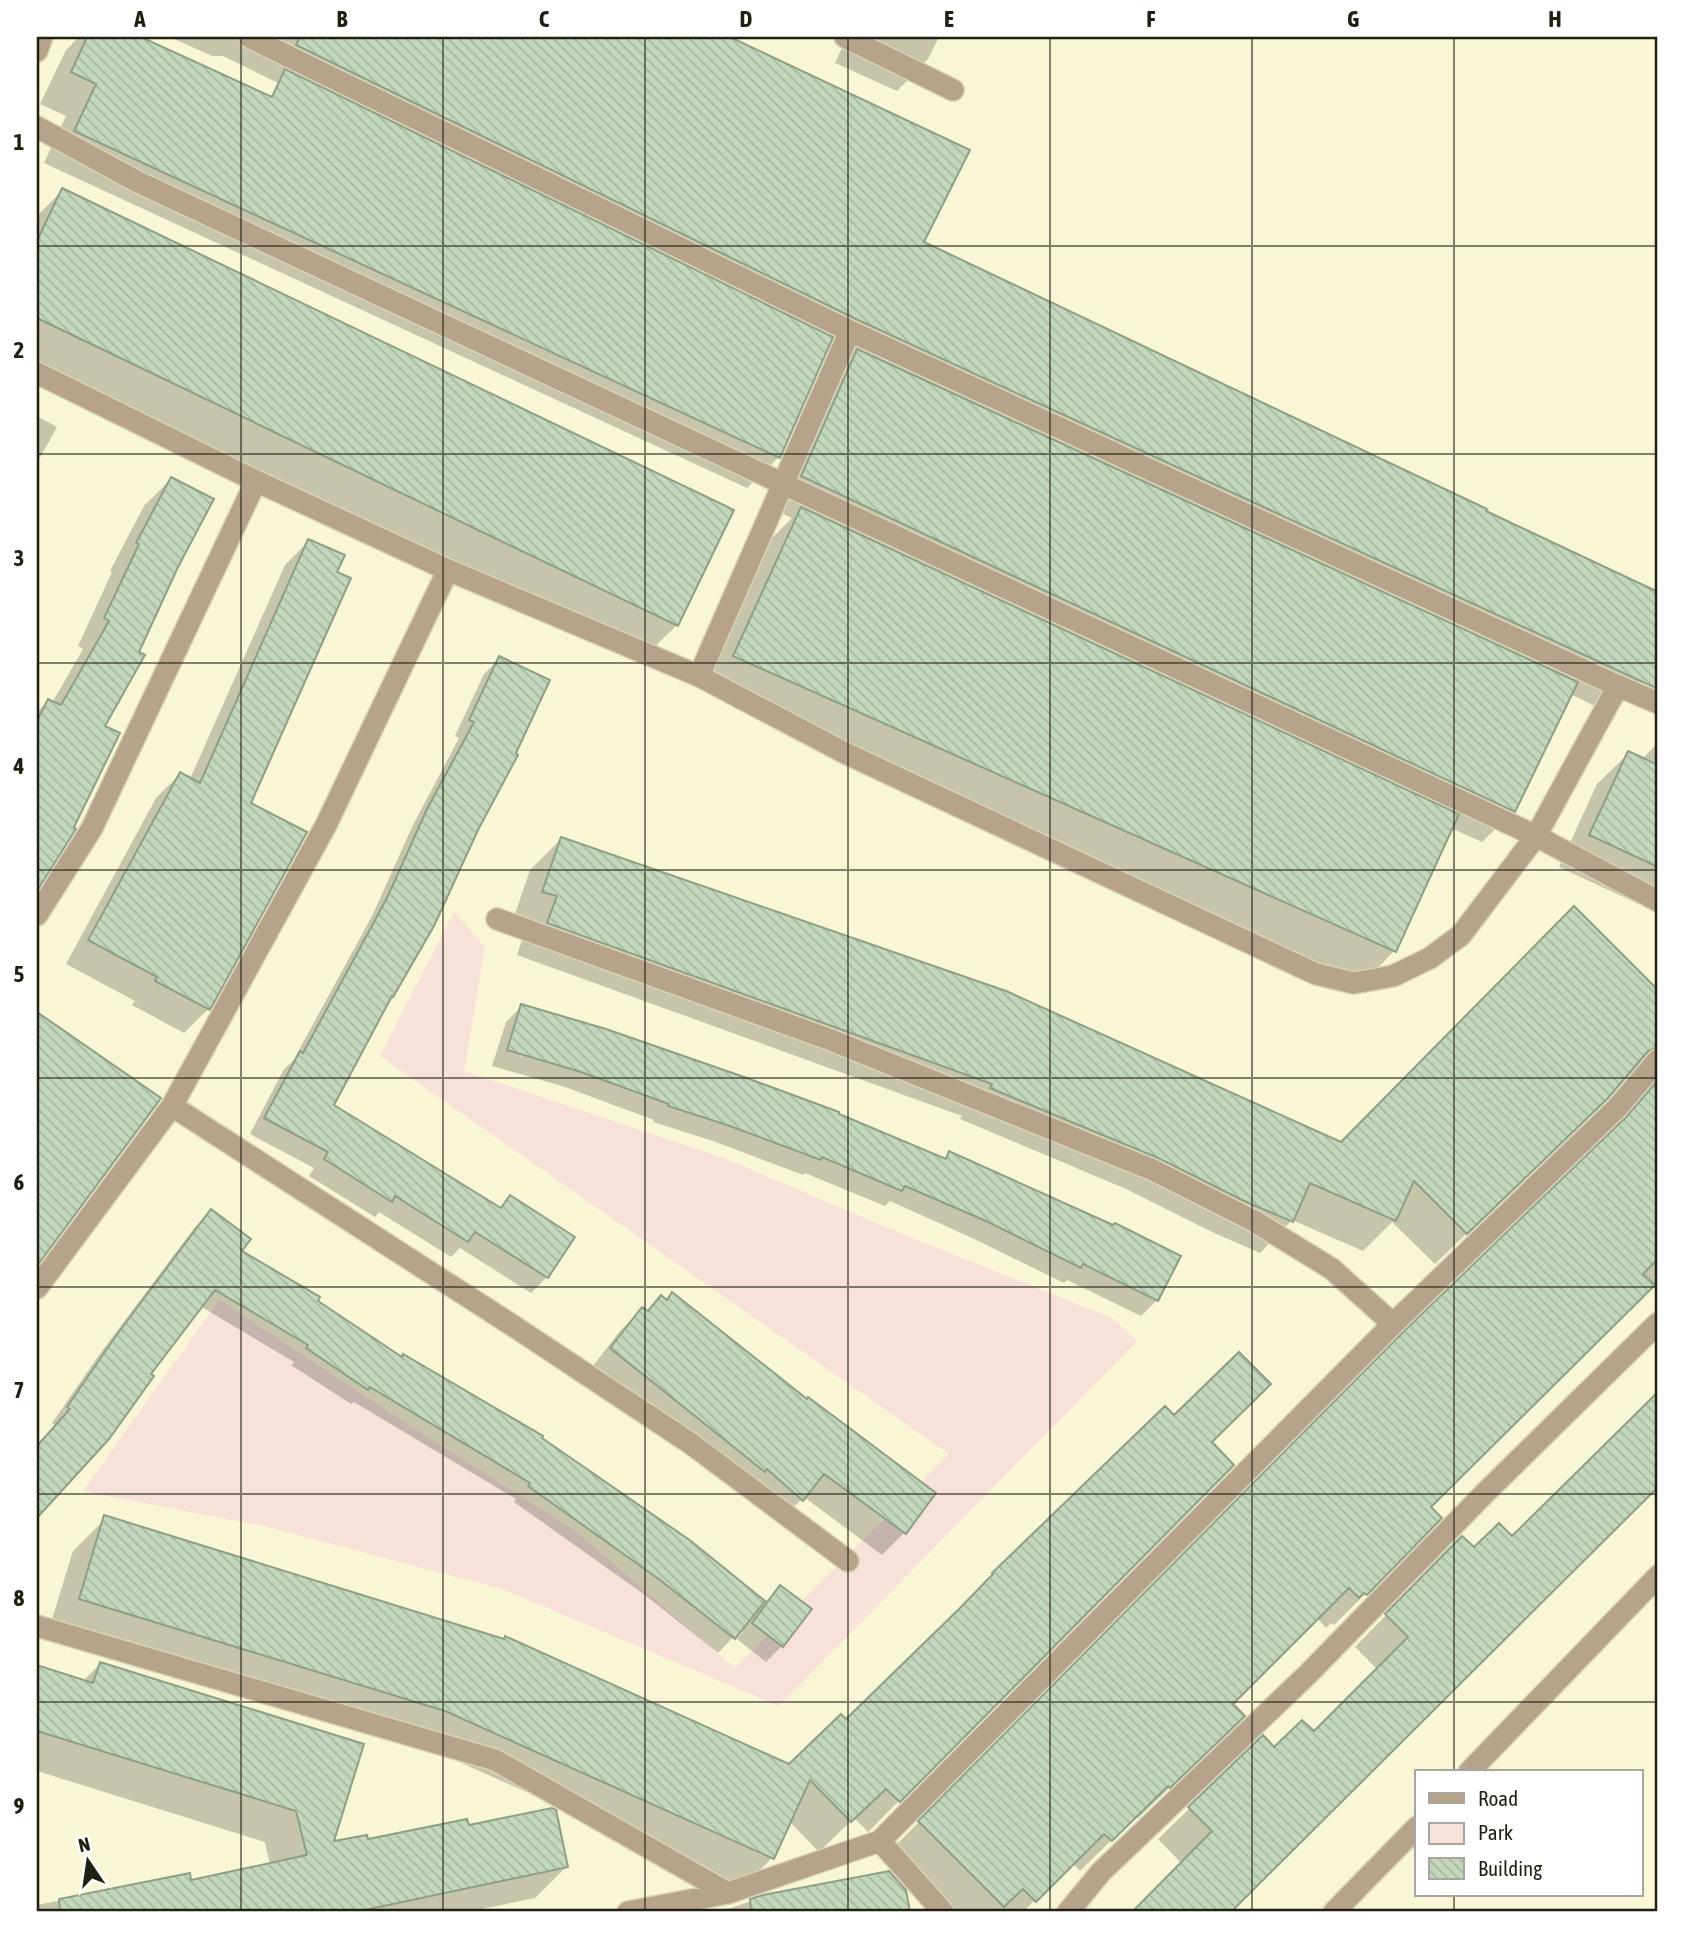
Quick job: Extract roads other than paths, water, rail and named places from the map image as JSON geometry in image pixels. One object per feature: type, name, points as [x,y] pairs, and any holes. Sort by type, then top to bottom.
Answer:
[{"type":"street","points":[[37,51],[42,37]]},
{"type":"street","points":[[249,37],[850,331],[1658,703]]},
{"type":"street","points":[[845,37],[953,90]]},
{"type":"street","points":[[37,127],[138,182],[1536,836],[1658,901]]},
{"type":"street","points":[[698,676],[850,331]]},
{"type":"street","points":[[37,373],[256,481],[447,570],[698,676],[845,753],[1262,950],[1316,974],[1354,983],[1393,976],[1430,958],[1461,935],[1536,836],[1618,686]]},
{"type":"street","points":[[37,915],[92,828],[256,481]]},
{"type":"street","points":[[37,1287],[172,1106],[326,825],[447,570]]},
{"type":"street","points":[[497,919],[831,1040],[1153,1170],[1254,1220],[1332,1269],[1393,1324]]},
{"type":"street","points":[[628,1912],[728,1893],[880,1841],[1393,1324],[1618,1107],[1658,1060]]},
{"type":"street","points":[[172,1106],[690,1443],[848,1561]]},
{"type":"street","points":[[1068,1912],[1101,1872],[1308,1674],[1487,1491],[1658,1323]]},
{"type":"street","points":[[1471,1770],[1658,1576]]},
{"type":"street","points":[[37,1626],[495,1760],[728,1893]]},
{"type":"street","points":[[1334,1912],[1415,1829]]},
{"type":"street","points":[[880,1841],[943,1912]]}]
